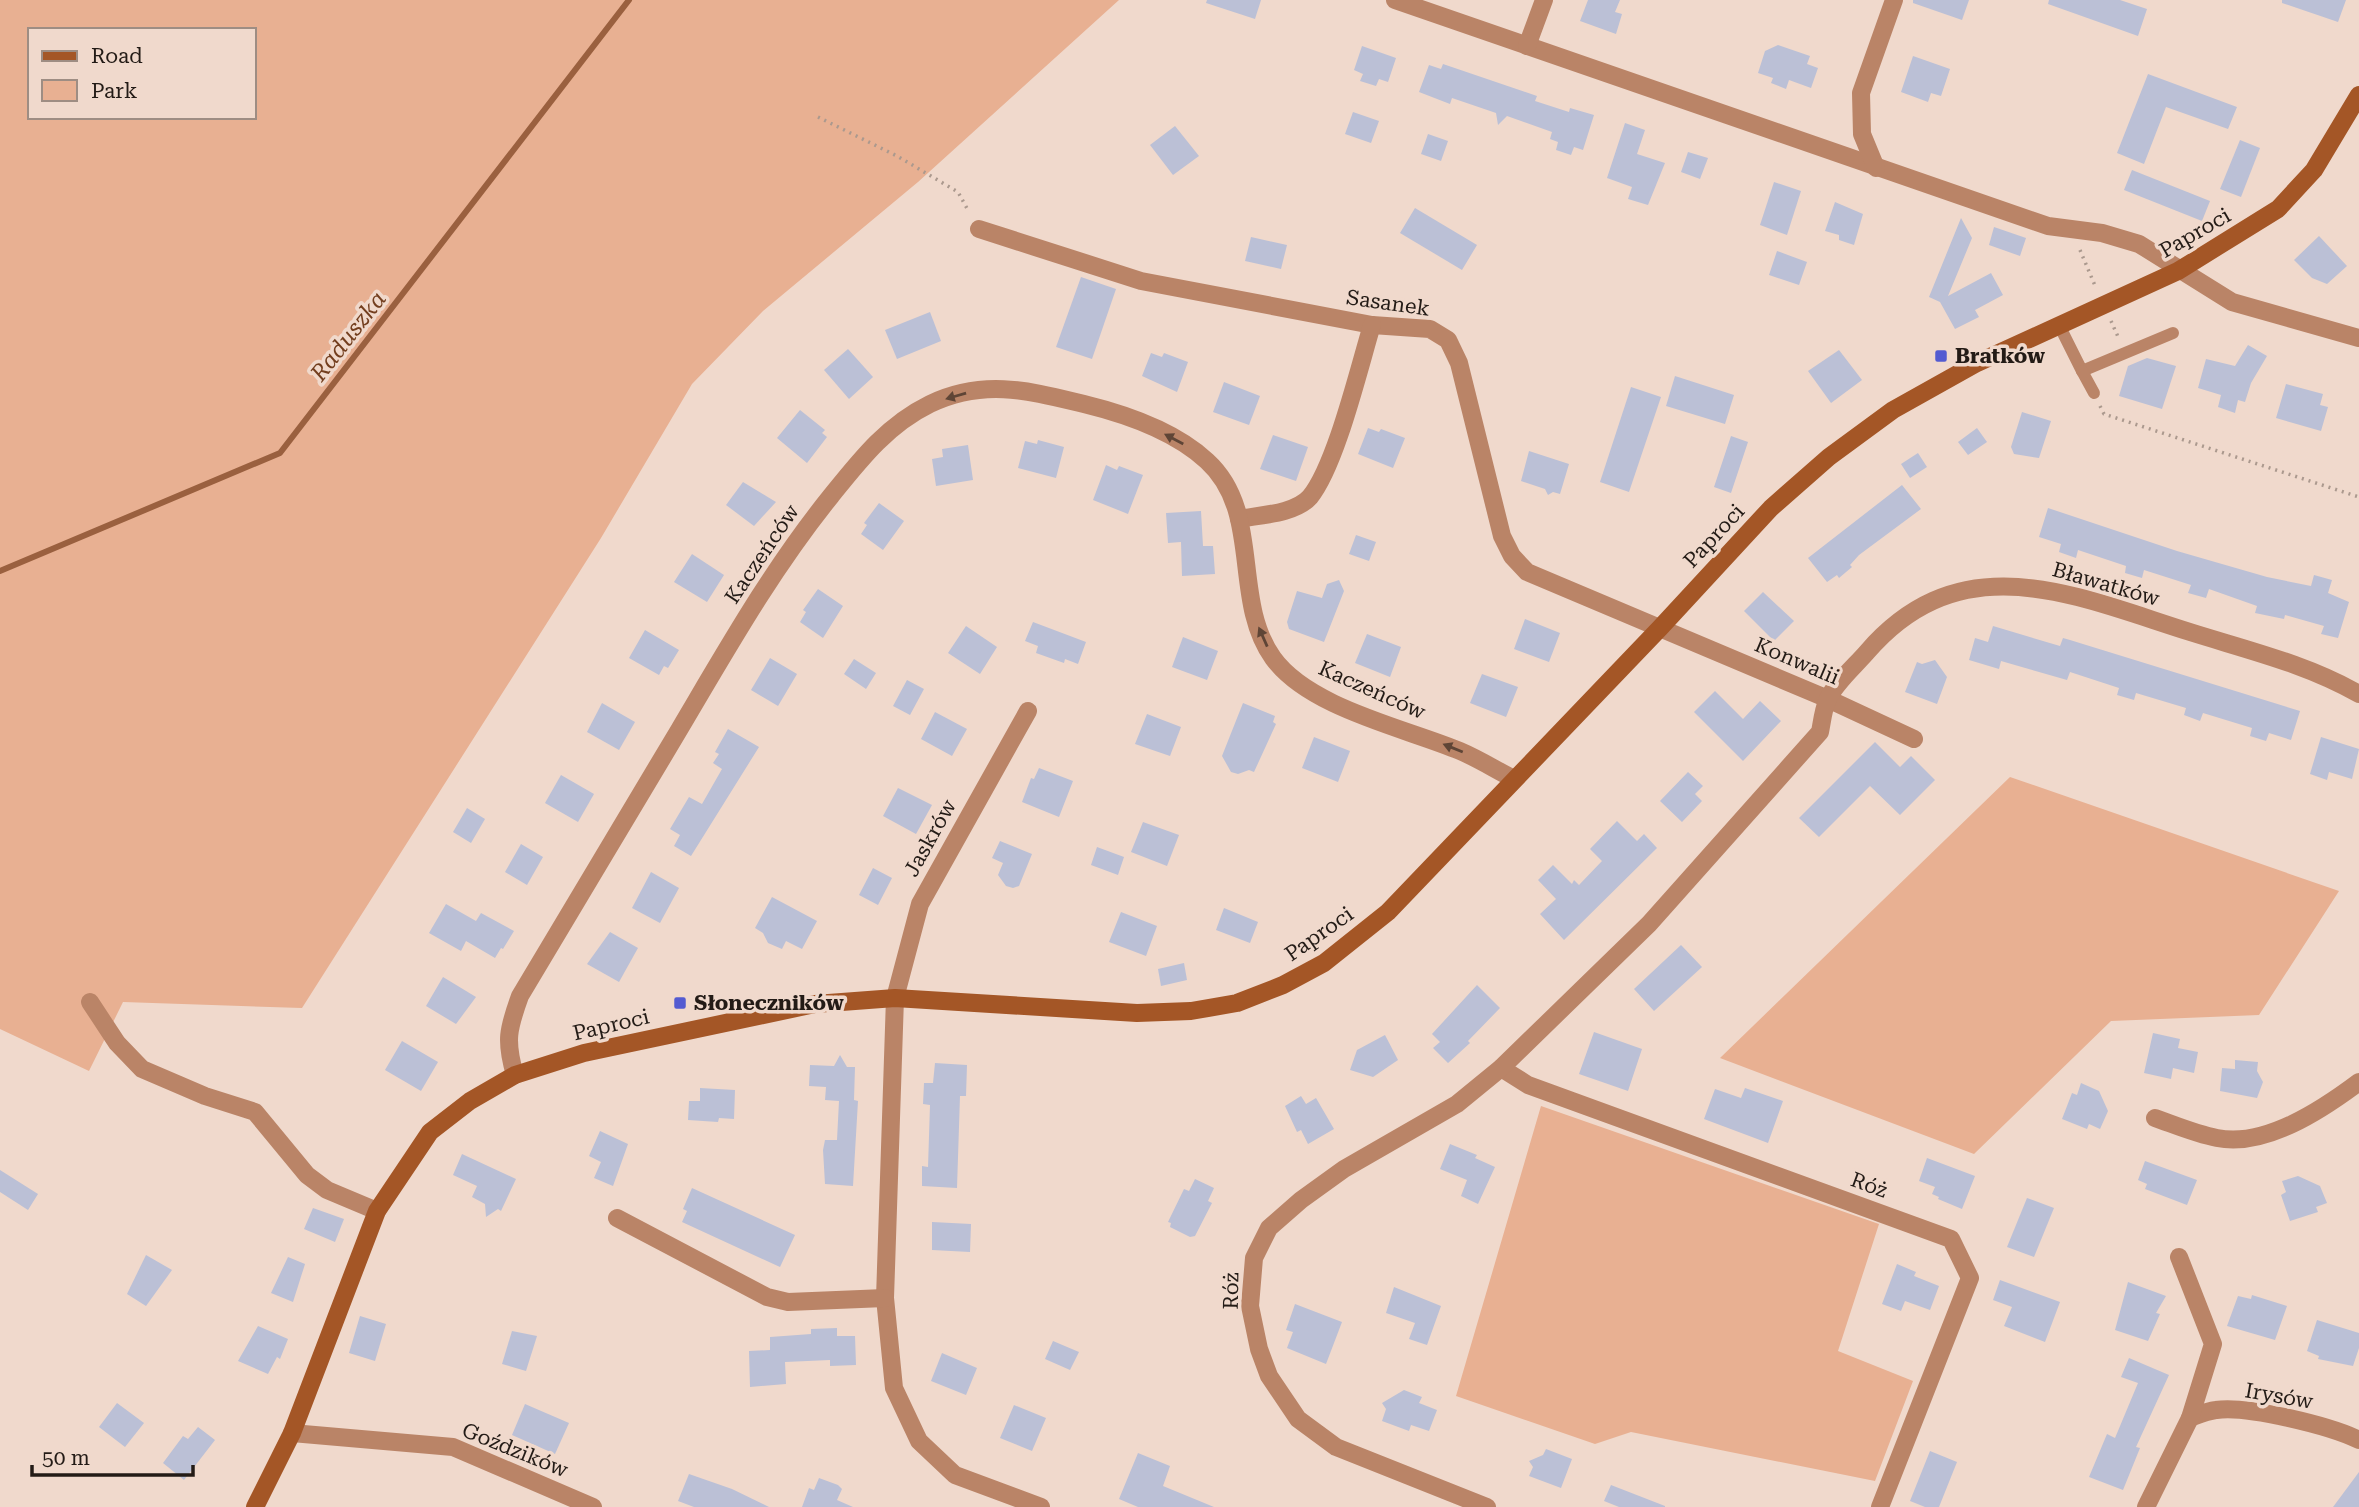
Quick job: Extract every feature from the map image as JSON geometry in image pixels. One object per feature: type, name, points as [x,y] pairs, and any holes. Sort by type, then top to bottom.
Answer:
[{"type":"street","points":[[1395,0],[2048,226],[2102,233],[2139,244],[2178,271],[2232,302],[2359,338]]},
{"type":"street","points":[[1527,46],[1544,0]]},
{"type":"street","points":[[1876,168],[1862,134],[1861,93],[1894,0]]},
{"type":"street","name":"Paproci","points":[[255,1507],[292,1433],[377,1211],[430,1132],[470,1101],[515,1076],[584,1053],[815,1004],[895,998],[1137,1013],[1191,1011],[1237,1003],[1283,985],[1324,963],[1388,912],[1771,508],[1829,457],[1894,410],[1977,363],[2178,271],[2278,209],[2314,170],[2359,95]]},
{"type":"street","name":"Sasanek","points":[[979,229],[1142,281],[1372,325],[1430,329],[1448,340],[1459,363],[1502,536],[1512,556],[1527,572],[1660,628]]},
{"type":"street","points":[[1239,519],[1284,511],[1309,498],[1328,463],[1372,325]]},
{"type":"street","name":"Kaczeńców","points":[[515,1076],[508,1052],[508,1030],[520,996],[781,560],[871,446],[901,421],[932,403],[981,389],[1014,387],[1102,409],[1176,439],[1209,462],[1236,503],[1251,602],[1260,633],[1274,658],[1297,681],[1329,700],[1463,752],[1514,779]]},
{"type":"street","name":"Bławatków","points":[[1828,699],[1899,620],[1946,594],[1988,586],[2054,590],[2280,660],[2335,680],[2359,694]]},
{"type":"street","name":"Konwalii","points":[[1660,628],[1828,699],[1914,739]]},
{"type":"street","name":"Róż","points":[[1487,1507],[1336,1447],[1317,1436],[1298,1419],[1269,1376],[1259,1349],[1250,1306],[1254,1258],[1269,1228],[1344,1168],[1457,1104],[1501,1068],[1648,924],[1723,843],[1820,732],[1828,699]]},
{"type":"street","name":"Jaskrów","points":[[895,998],[920,904],[1028,710]]},
{"type":"street","points":[[895,998],[885,1298],[894,1388],[919,1441],[955,1475],[1041,1507]]},
{"type":"street","points":[[90,1002],[117,1043],[142,1069],[205,1096],[255,1112],[306,1175],[327,1190],[377,1211]]},
{"type":"street","name":"Róż","points":[[1501,1068],[1528,1085],[1951,1239],[1970,1278],[1880,1507]]},
{"type":"street","points":[[2155,1118],[2218,1139],[2250,1138],[2290,1125],[2324,1108],[2359,1082]]},
{"type":"street","points":[[617,1218],[767,1297],[788,1302],[885,1298]]},
{"type":"street","points":[[2146,1507],[2189,1418],[2213,1343],[2179,1257]]},
{"type":"street","name":"Irysów","points":[[2189,1418],[2218,1410],[2288,1418],[2359,1440]]},
{"type":"street","name":"Goździków","points":[[292,1433],[453,1447],[593,1507]]},
{"type":"lane","points":[[2059,325],[2094,393]]},
{"type":"lane","points":[[2082,371],[2174,333]]},
{"type":"path","points":[[818,117],[898,156],[958,192],[979,229]]},
{"type":"path","points":[[2094,393],[2104,414],[2359,497]]},
{"type":"green space","points":[[0,0],[1119,0],[918,182],[763,311],[692,384],[601,538],[302,1008],[123,1002],[89,1071],[0,1029]]},
{"type":"green space","points":[[2010,777],[2339,891],[2259,1015],[2111,1021],[1974,1154],[1720,1058]]},
{"type":"green space","points":[[1541,1106],[1879,1224],[1838,1351],[1913,1381],[1875,1481],[1631,1432],[1595,1444],[1456,1396]]},
{"type":"building","points":[[1207,0],[1261,0],[1255,19],[1206,3]]},
{"type":"building","points":[[1588,0],[1620,0],[1615,12],[1622,14],[1616,34],[1580,21]]},
{"type":"building","points":[[1913,0],[1969,0],[1962,20],[1913,3]]},
{"type":"building","points":[[2049,0],[2120,0],[2147,9],[2138,36],[2048,4]]},
{"type":"building","points":[[2282,0],[2346,0],[2338,22],[2282,3]]},
{"type":"building","points":[[1778,45],[1810,56],[1807,64],[1818,68],[1811,88],[1789,80],[1786,89],[1771,83],[1773,78],[1758,73],[1765,51]]},
{"type":"building","points":[[1362,46],[1396,58],[1388,82],[1379,79],[1376,86],[1360,81],[1363,74],[1354,70]]},
{"type":"building","points":[[1913,56],[1950,69],[1941,96],[1931,93],[1928,102],[1901,92]]},
{"type":"building","points":[[1443,64],[1537,96],[1535,101],[1569,112],[1570,108],[1594,115],[1583,150],[1574,147],[1571,155],[1556,150],[1558,142],[1550,139],[1552,132],[1507,116],[1498,125],[1496,113],[1452,98],[1450,104],[1419,92],[1429,65],[1441,69]]},
{"type":"building","points":[[2148,74],[2237,107],[2228,129],[2166,107],[2144,164],[2117,153]]},
{"type":"building","points":[[1353,112],[1379,121],[1371,143],[1345,134]]},
{"type":"building","points":[[1625,123],[1645,130],[1637,154],[1665,163],[1648,205],[1628,199],[1632,187],[1607,178]]},
{"type":"building","points":[[1175,126],[1199,156],[1173,175],[1150,145]]},
{"type":"building","points":[[1428,134],[1448,141],[1441,161],[1421,154]]},
{"type":"building","points":[[2240,140],[2260,148],[2241,197],[2220,189]]},
{"type":"building","points":[[1688,152],[1708,158],[1700,179],[1681,172]]},
{"type":"building","points":[[2132,170],[2210,201],[2202,221],[2124,190]]},
{"type":"building","points":[[1774,182],[1801,191],[1787,235],[1760,225]]},
{"type":"building","points":[[1835,202],[1863,214],[1854,245],[1839,240],[1839,235],[1825,231]]},
{"type":"building","points":[[1415,208],[1477,245],[1462,270],[1400,233]]},
{"type":"building","points":[[1961,218],[1972,238],[1948,296],[1991,273],[2003,295],[1975,310],[1979,317],[1955,329],[1940,302],[1929,297]]},
{"type":"building","points":[[1994,227],[2026,238],[2020,256],[1989,245]]},
{"type":"building","points":[[2319,236],[2347,266],[2327,284],[2312,278],[2294,260]]},
{"type":"building","points":[[1251,237],[1287,245],[1281,269],[1245,261]]},
{"type":"building","points":[[1777,251],[1807,262],[1799,285],[1769,275]]},
{"type":"building","points":[[1081,277],[1116,289],[1092,359],[1056,347]]},
{"type":"building","points":[[930,312],[941,341],[897,359],[885,330]]},
{"type":"building","points":[[2248,345],[2267,356],[2251,383],[2245,402],[2238,400],[2235,413],[2218,407],[2221,395],[2198,388],[2206,359],[2235,366]]},
{"type":"building","points":[[848,349],[873,377],[849,399],[824,370]]},
{"type":"building","points":[[1839,350],[1862,380],[1831,403],[1808,371]]},
{"type":"building","points":[[1151,353],[1162,357],[1164,353],[1188,362],[1177,392],[1142,376]]},
{"type":"building","points":[[2147,358],[2176,366],[2162,409],[2119,396],[2128,366]]},
{"type":"building","points":[[1675,376],[1734,395],[1725,424],[1666,406]]},
{"type":"building","points":[[1224,382],[1260,396],[1249,425],[1213,412]]},
{"type":"building","points":[[2286,384],[2323,394],[2320,405],[2328,407],[2321,431],[2276,418]]},
{"type":"building","points":[[1631,387],[1661,397],[1629,492],[1600,482]]},
{"type":"building","points":[[800,410],[825,430],[822,433],[827,437],[807,463],[777,438]]},
{"type":"building","points":[[2022,412],[2051,421],[2039,458],[2014,454],[2011,447]]},
{"type":"building","points":[[1368,428],[1379,432],[1381,429],[1405,438],[1393,468],[1358,454]]},
{"type":"building","points":[[1977,428],[1987,442],[1968,455],[1958,442]]},
{"type":"building","points":[[1273,435],[1308,447],[1296,481],[1260,469]]},
{"type":"building","points":[[1731,436],[1748,442],[1731,493],[1714,487]]},
{"type":"building","points":[[1038,440],[1064,447],[1056,478],[1018,468],[1025,441],[1037,444]]},
{"type":"building","points":[[968,445],[973,480],[936,486],[932,459],[943,457],[942,449]]},
{"type":"building","points":[[1529,451],[1569,464],[1560,494],[1553,492],[1548,495],[1545,489],[1521,481]]},
{"type":"building","points":[[1918,453],[1927,467],[1910,478],[1901,464]]},
{"type":"building","points":[[1106,465],[1117,470],[1119,466],[1143,475],[1128,514],[1093,500]]},
{"type":"building","points":[[743,482],[776,502],[754,526],[726,505]]},
{"type":"building","points":[[1902,485],[1921,509],[1859,555],[1850,565],[1852,567],[1839,578],[1837,575],[1827,582],[1808,558]]},
{"type":"building","points":[[879,503],[904,521],[883,550],[861,534],[867,525],[864,523]]},
{"type":"building","points":[[2048,508],[2177,551],[2267,577],[2311,586],[2314,575],[2332,580],[2328,593],[2349,602],[2338,638],[2321,634],[2324,626],[2285,615],[2284,619],[2255,613],[2257,606],[2209,589],[2206,598],[2188,593],[2191,585],[2144,570],[2142,578],[2125,573],[2126,566],[2078,550],[2076,558],[2059,552],[2061,544],[2039,537]]},
{"type":"building","points":[[1201,511],[1203,546],[1213,546],[1215,574],[1182,576],[1181,542],[1168,543],[1166,513]]},
{"type":"building","points":[[1356,535],[1376,542],[1369,561],[1349,554]]},
{"type":"building","points":[[692,554],[724,575],[707,602],[674,582]]},
{"type":"building","points":[[1339,580],[1344,591],[1324,642],[1289,629],[1287,622],[1297,591],[1322,598],[1327,584]]},
{"type":"building","points":[[818,589],[843,606],[823,638],[800,622],[806,612],[803,610]]},
{"type":"building","points":[[1763,592],[1794,621],[1774,641],[1744,611]]},
{"type":"building","points":[[1525,619],[1560,633],[1549,662],[1514,649]]},
{"type":"building","points":[[1033,622],[1086,642],[1078,664],[1065,659],[1064,663],[1036,653],[1038,646],[1025,641]]},
{"type":"building","points":[[966,626],[997,647],[980,674],[948,653]]},
{"type":"building","points":[[1993,626],[2060,646],[2063,638],[2300,711],[2291,740],[2269,733],[2266,741],[2250,736],[2252,728],[2203,713],[2200,721],[2184,715],[2186,708],[2136,693],[2134,700],[2117,695],[2119,688],[2070,672],[2067,680],[2001,661],[1999,669],[1969,660],[1975,638],[1988,642]]},
{"type":"building","points":[[645,630],[679,650],[668,668],[664,666],[659,675],[629,658]]},
{"type":"building","points":[[1367,634],[1401,647],[1390,677],[1355,663]]},
{"type":"building","points":[[1183,637],[1218,651],[1207,680],[1172,667]]},
{"type":"building","points":[[770,658],[797,674],[778,706],[751,690]]},
{"type":"building","points":[[854,659],[876,673],[866,689],[844,674]]},
{"type":"building","points":[[1935,660],[1947,677],[1937,704],[1905,692],[1917,662],[1922,664]]},
{"type":"building","points":[[1482,674],[1518,687],[1506,717],[1470,703]]},
{"type":"building","points":[[907,680],[924,689],[910,715],[893,706]]},
{"type":"building","points":[[1715,691],[1743,719],[1760,701],[1781,721],[1743,761],[1694,712]]},
{"type":"building","points":[[602,703],[635,722],[619,750],[587,732]]},
{"type":"building","points":[[1243,703],[1275,716],[1273,722],[1276,724],[1254,772],[1249,770],[1238,774],[1231,772],[1222,756]]},
{"type":"building","points":[[935,712],[967,729],[952,756],[921,739]]},
{"type":"building","points":[[1147,714],[1181,727],[1170,756],[1135,744]]},
{"type":"building","points":[[728,729],[759,747],[691,856],[674,846],[680,835],[670,829],[689,797],[702,804],[722,769],[713,763],[719,754],[715,752]]},
{"type":"building","points":[[1314,737],[1350,751],[1338,782],[1302,768]]},
{"type":"building","points":[[2321,737],[2359,749],[2352,779],[2329,772],[2327,780],[2310,774]]},
{"type":"building","points":[[1875,742],[1900,767],[1911,756],[1935,780],[1900,815],[1870,786],[1819,837],[1799,818]]},
{"type":"building","points":[[1039,768],[1073,781],[1059,817],[1022,802],[1031,778],[1034,779]]},
{"type":"building","points":[[1688,772],[1703,786],[1695,794],[1702,801],[1682,822],[1660,801]]},
{"type":"building","points":[[561,775],[594,794],[578,822],[545,803]]},
{"type":"building","points":[[898,788],[932,805],[916,834],[883,816]]},
{"type":"building","points":[[467,808],[485,819],[471,843],[453,832]]},
{"type":"building","points":[[1617,821],[1637,841],[1644,834],[1657,848],[1564,940],[1540,914],[1556,899],[1538,880],[1553,865],[1572,884],[1574,880],[1579,885],[1602,861],[1590,849]]},
{"type":"building","points":[[1143,822],[1179,835],[1167,866],[1131,852]]},
{"type":"building","points":[[1000,841],[1032,854],[1019,886],[1006,886],[998,875],[1003,863],[992,858]]},
{"type":"building","points":[[521,844],[543,857],[527,885],[505,872]]},
{"type":"building","points":[[1097,847],[1124,857],[1118,875],[1091,865]]},
{"type":"building","points":[[873,868],[892,878],[878,905],[859,895]]},
{"type":"building","points":[[651,872],[679,888],[660,923],[632,908]]},
{"type":"building","points":[[772,897],[817,921],[802,949],[786,941],[782,949],[768,943],[763,933],[755,928]]},
{"type":"building","points":[[446,904],[476,921],[481,913],[514,931],[495,958],[466,941],[461,951],[429,933]]},
{"type":"building","points":[[1224,908],[1258,922],[1250,943],[1216,930]]},
{"type":"building","points":[[1121,912],[1157,926],[1146,956],[1109,942]]},
{"type":"building","points":[[610,932],[638,948],[619,982],[587,964]]},
{"type":"building","points":[[1681,945],[1702,967],[1654,1011],[1634,989]]},
{"type":"building","points":[[1184,963],[1187,980],[1161,986],[1158,969]]},
{"type":"building","points":[[443,977],[476,997],[456,1024],[426,1006]]},
{"type":"building","points":[[1477,985],[1500,1008],[1468,1041],[1470,1043],[1448,1063],[1433,1048],[1440,1042],[1432,1034]]},
{"type":"building","points":[[1594,1032],[1642,1049],[1628,1091],[1579,1074]]},
{"type":"building","points":[[2153,1033],[2180,1039],[2178,1048],[2198,1052],[2194,1073],[2173,1068],[2171,1079],[2144,1073]]},
{"type":"building","points":[[1385,1035],[1398,1060],[1373,1077],[1350,1070],[1357,1050]]},
{"type":"building","points":[[402,1041],[438,1062],[421,1091],[385,1070]]},
{"type":"building","points":[[840,1055],[847,1067],[855,1067],[854,1100],[858,1101],[853,1186],[825,1184],[823,1150],[825,1140],[837,1140],[839,1101],[825,1100],[826,1087],[809,1086],[810,1065],[834,1066]]},
{"type":"building","points":[[2235,1060],[2258,1062],[2257,1071],[2263,1082],[2257,1098],[2220,1091],[2222,1068],[2235,1069]]},
{"type":"building","points":[[935,1063],[967,1065],[966,1096],[960,1096],[957,1188],[922,1186],[922,1166],[928,1167],[930,1105],[923,1104],[924,1083],[933,1083]]},
{"type":"building","points":[[2081,1083],[2099,1091],[2108,1111],[2100,1129],[2089,1124],[2087,1129],[2062,1119],[2072,1093],[2077,1095]]},
{"type":"building","points":[[700,1088],[735,1090],[734,1119],[719,1118],[718,1122],[688,1120],[689,1101],[700,1101]]},
{"type":"building","points":[[1745,1088],[1783,1101],[1768,1143],[1704,1119],[1715,1089],[1741,1098]]},
{"type":"building","points":[[1301,1096],[1306,1104],[1316,1098],[1334,1129],[1308,1144],[1301,1130],[1297,1132],[1285,1106]]},
{"type":"building","points":[[600,1131],[628,1144],[613,1186],[594,1178],[601,1162],[589,1156]]},
{"type":"building","points":[[1450,1144],[1477,1155],[1475,1158],[1495,1167],[1478,1204],[1461,1196],[1467,1180],[1440,1169]]},
{"type":"building","points":[[462,1154],[516,1179],[501,1211],[498,1209],[486,1217],[485,1204],[472,1197],[477,1186],[453,1175]]},
{"type":"building","points":[[1927,1158],[1975,1176],[1962,1209],[1938,1199],[1939,1197],[1932,1194],[1935,1187],[1919,1181]]},
{"type":"building","points":[[2145,1161],[2197,1180],[2187,1205],[2145,1189],[2147,1184],[2138,1180]]},
{"type":"building","points":[[0,1170],[38,1194],[28,1210],[0,1192]]},
{"type":"building","points":[[2298,1176],[2320,1186],[2327,1203],[2316,1207],[2318,1212],[2290,1221],[2281,1195],[2286,1192],[2282,1181]]},
{"type":"building","points":[[1195,1179],[1214,1188],[1208,1201],[1212,1203],[1195,1236],[1190,1237],[1170,1227],[1171,1223],[1168,1222],[1184,1189],[1189,1191]]},
{"type":"building","points":[[692,1188],[795,1235],[780,1267],[682,1222],[687,1211],[683,1209]]},
{"type":"building","points":[[2027,1198],[2054,1208],[2034,1257],[2007,1247]]},
{"type":"building","points":[[313,1208],[344,1219],[335,1242],[304,1229]]},
{"type":"building","points":[[932,1222],[971,1224],[970,1252],[932,1250]]},
{"type":"building","points":[[146,1255],[172,1270],[146,1306],[127,1294]]},
{"type":"building","points":[[288,1257],[305,1264],[293,1302],[271,1293]]},
{"type":"building","points":[[1897,1264],[1916,1272],[1914,1276],[1939,1286],[1930,1310],[1905,1301],[1901,1311],[1882,1304]]},
{"type":"building","points":[[2000,1280],[2060,1302],[2045,1342],[2004,1326],[2012,1307],[1993,1300]]},
{"type":"building","points":[[2128,1282],[2166,1296],[2156,1313],[2160,1314],[2148,1341],[2115,1330]]},
{"type":"building","points":[[1394,1287],[1441,1306],[1427,1345],[1409,1339],[1415,1323],[1386,1313]]},
{"type":"building","points":[[2252,1295],[2287,1306],[2275,1340],[2227,1326],[2238,1296],[2251,1299]]},
{"type":"building","points":[[1295,1304],[1342,1322],[1326,1364],[1287,1348],[1293,1332],[1286,1330]]},
{"type":"building","points":[[360,1316],[386,1324],[375,1361],[349,1353]]},
{"type":"building","points":[[2317,1320],[2359,1333],[2359,1348],[2353,1366],[2318,1359],[2319,1356],[2307,1351]]},
{"type":"building","points":[[258,1326],[288,1339],[280,1359],[277,1357],[268,1374],[238,1361]]},
{"type":"building","points":[[837,1328],[837,1336],[855,1336],[856,1365],[830,1366],[830,1360],[785,1362],[786,1384],[750,1387],[749,1351],[770,1350],[770,1337],[811,1334],[811,1329]]},
{"type":"building","points":[[512,1331],[537,1336],[526,1371],[502,1364]]},
{"type":"building","points":[[1053,1341],[1079,1352],[1070,1370],[1045,1359]]},
{"type":"building","points":[[942,1353],[977,1368],[966,1395],[931,1381]]},
{"type":"building","points":[[2129,1358],[2169,1375],[2136,1447],[2140,1448],[2123,1490],[2089,1477],[2107,1434],[2115,1438],[2138,1383],[2121,1377]]},
{"type":"building","points":[[1404,1390],[1422,1397],[1419,1403],[1437,1410],[1429,1431],[1411,1425],[1409,1431],[1382,1421],[1386,1409],[1382,1403]]},
{"type":"building","points":[[117,1403],[144,1423],[125,1447],[99,1427]]},
{"type":"building","points":[[525,1404],[569,1423],[555,1454],[512,1435]]},
{"type":"building","points":[[1014,1405],[1046,1418],[1032,1451],[1000,1438]]},
{"type":"building","points":[[198,1427],[215,1440],[184,1480],[163,1463],[183,1436],[188,1439]]},
{"type":"building","points":[[1546,1449],[1572,1459],[1561,1488],[1529,1476],[1533,1467],[1529,1461],[1543,1455]]},
{"type":"building","points":[[1930,1451],[1957,1462],[1939,1507],[1925,1507],[1910,1501]]},
{"type":"building","points":[[1138,1453],[1170,1466],[1163,1486],[1214,1507],[1138,1507],[1119,1499]]},
{"type":"building","points":[[2359,1472],[2359,1507],[2333,1507]]},
{"type":"building","points":[[689,1474],[732,1489],[769,1507],[694,1507],[678,1501]]},
{"type":"building","points":[[819,1478],[838,1485],[842,1489],[837,1500],[853,1507],[802,1507],[809,1488],[814,1490]]},
{"type":"building","points":[[1611,1485],[1665,1507],[1619,1507],[1604,1501]]},
{"type":"waterway","name":"Raduszka","points":[[0,571],[280,453],[629,0]]},
{"type":"place","name":"Bratków","points":[[1941,356]]},
{"type":"place","name":"Słoneczników","points":[[680,1003]]}]
